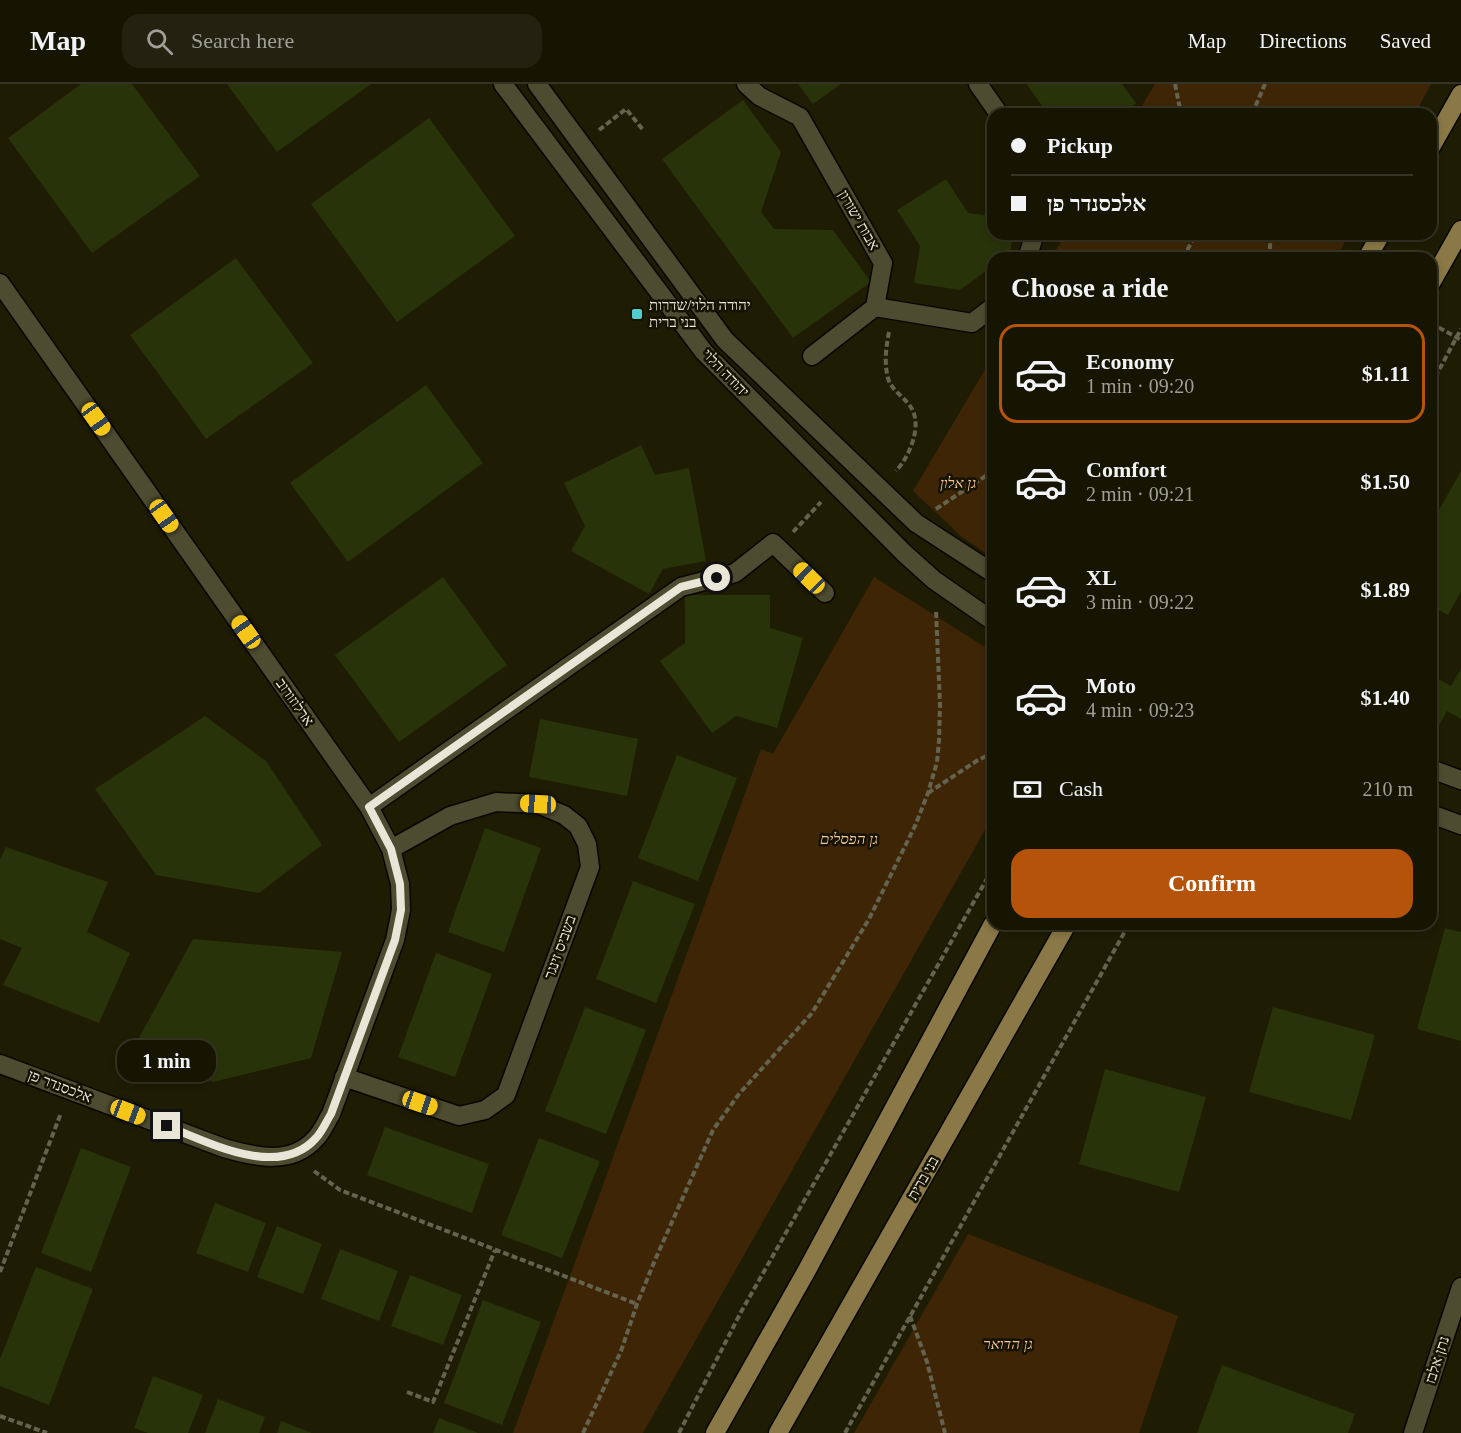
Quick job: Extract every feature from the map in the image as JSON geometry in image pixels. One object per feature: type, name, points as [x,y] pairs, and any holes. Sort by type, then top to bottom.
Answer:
[{"type":"main road","points":[[1437,136],[1461,94]]},
{"type":"main road","points":[[1437,272],[1461,230]]},
{"type":"main road","points":[[715,1433],[807,1270],[990,930]]},
{"type":"main road","name":"בני ברית","points":[[778,1433],[1064,930]]},
{"type":"street","name":"יהודה הלוי","points":[[503,84],[704,352],[904,553],[934,580],[987,617]]},
{"type":"street","name":"יהודה הלוי","points":[[537,84],[725,340],[916,523],[987,569]]},
{"type":"street","name":"אבות ישורון","points":[[746,84],[759,96],[800,117],[883,263],[884,309]]},
{"type":"street","points":[[978,84],[995,108]]},
{"type":"street","name":"ארלוזורוב","points":[[0,283],[369,807],[391,849],[400,884],[401,910],[395,940],[331,1114],[317,1137],[306,1148],[292,1154]]},
{"type":"street","points":[[812,356],[884,309],[972,323],[987,312]]},
{"type":"street","points":[[369,807],[681,587],[735,573],[772,543],[825,593]]},
{"type":"street","points":[[1437,771],[1461,780]]},
{"type":"street","name":"בשביס זינגר","points":[[344,1077],[459,1116],[485,1110],[506,1095],[590,867],[587,844],[578,825],[538,804],[496,802],[450,816],[391,849]]},
{"type":"street","points":[[1437,816],[1461,825]]},
{"type":"street","name":"אלכסנדר פן","points":[[0,1064],[224,1148],[251,1156],[292,1154]]},
{"type":"street","name":"נתן אלבז","points":[[1413,1433],[1461,1287]]},
{"type":"path","points":[[1175,84],[1180,108]]},
{"type":"path","points":[[1255,108],[1265,84]]},
{"type":"path","points":[[582,144],[626,109],[644,130]]},
{"type":"path","points":[[880,489],[901,466],[914,438],[916,426],[913,409],[888,380],[884,309]]},
{"type":"path","points":[[1437,326],[1459,338]]},
{"type":"path","points":[[1437,375],[1459,338],[1461,329]]},
{"type":"path","points":[[916,523],[987,475]]},
{"type":"path","points":[[800,524],[807,516]]},
{"type":"path","points":[[583,1433],[621,1350],[637,1304],[713,1130],[739,1094],[812,1012],[869,919],[892,875],[928,793],[937,762],[940,705],[934,580]]},
{"type":"path","points":[[928,793],[987,756]]},
{"type":"path","points":[[679,1433],[741,1312],[987,879]]},
{"type":"path","points":[[845,1433],[1126,930]]},
{"type":"path","points":[[0,1272],[69,1090]]},
{"type":"path","points":[[292,1154],[340,1190],[637,1304]]},
{"type":"path","points":[[407,1392],[433,1402],[495,1250]]},
{"type":"path","points":[[910,1316],[924,1351],[945,1433]]},
{"type":"path","points":[[0,1416],[47,1433]]},
{"type":"green space","points":[[1155,84],[1431,84],[1418,108],[1141,108]]},
{"type":"green space","points":[[1062,240],[1346,240],[1339,252],[1055,252]]},
{"type":"green space","name":"גן אלון","points":[[987,366],[987,554],[962,537],[913,491]]},
{"type":"green space","name":"גן הפסלים","points":[[874,577],[987,648],[987,827],[643,1433],[513,1433],[761,749],[773,754]]},
{"type":"green space","name":"גן הדואר","points":[[968,1234],[1178,1316],[1139,1433],[854,1433]]},
{"type":"building","points":[[81,84],[132,84],[200,176],[92,253],[8,138]]},
{"type":"building","points":[[227,84],[371,84],[277,152]]},
{"type":"building","points":[[798,84],[841,84],[813,104]]},
{"type":"building","points":[[1122,84],[1136,103],[1130,108],[1044,108],[1027,85]]},
{"type":"building","points":[[743,100],[781,152],[761,212],[774,229],[833,230],[871,282],[793,338],[662,159]]},
{"type":"building","points":[[429,118],[515,236],[397,322],[311,204]]},
{"type":"building","points":[[946,179],[968,213],[987,215],[987,240],[1012,240],[1010,252],[987,252],[987,270],[960,290],[914,283],[920,246],[897,210]]},
{"type":"building","points":[[236,258],[313,363],[206,439],[130,335]]},
{"type":"building","points":[[426,385],[483,463],[348,562],[290,483]]},
{"type":"building","points":[[641,445],[655,475],[689,468],[706,561],[663,569],[649,594],[571,551],[585,526],[564,483]]},
{"type":"building","points":[[1461,471],[1461,592],[1448,615],[1437,609],[1437,513]]},
{"type":"building","points":[[443,577],[507,665],[399,742],[335,655]]},
{"type":"building","points":[[685,595],[770,595],[770,628],[803,638],[777,728],[736,716],[712,733],[660,661],[685,643]]},
{"type":"building","points":[[1461,669],[1461,719],[1447,711],[1437,729],[1437,678],[1451,686]]},
{"type":"building","points":[[205,716],[266,761],[322,845],[259,893],[156,875],[95,789]]},
{"type":"building","points":[[540,719],[638,739],[627,796],[529,777]]},
{"type":"building","points":[[677,755],[737,778],[698,881],[638,858]]},
{"type":"building","points":[[485,828],[541,848],[504,952],[448,932]]},
{"type":"building","points":[[6,847],[108,882],[87,932],[130,953],[99,1023],[3,985],[22,948],[0,939],[0,860]]},
{"type":"building","points":[[633,881],[695,904],[656,1003],[596,979]]},
{"type":"building","points":[[1445,928],[1461,932],[1461,1041],[1417,1029]]},
{"type":"building","points":[[193,939],[342,952],[311,1058],[213,1082],[134,1047]]},
{"type":"building","points":[[436,953],[492,974],[455,1077],[398,1057]]},
{"type":"building","points":[[585,1007],[646,1030],[606,1134],[545,1111]]},
{"type":"building","points":[[1273,1007],[1375,1035],[1351,1120],[1249,1092]]},
{"type":"building","points":[[1105,1069],[1206,1097],[1179,1192],[1079,1164]]},
{"type":"building","points":[[385,1127],[489,1164],[472,1213],[367,1175]]},
{"type":"building","points":[[539,1138],[600,1161],[562,1258],[501,1235]]},
{"type":"building","points":[[81,1148],[131,1167],[91,1272],[41,1253]]},
{"type":"building","points":[[215,1203],[266,1223],[248,1272],[196,1253]]},
{"type":"building","points":[[277,1226],[322,1244],[303,1294],[257,1277]]},
{"type":"building","points":[[340,1249],[398,1271],[379,1321],[321,1299]]},
{"type":"building","points":[[36,1267],[93,1289],[49,1405],[0,1386],[0,1359]]},
{"type":"building","points":[[410,1275],[462,1295],[443,1345],[391,1326]]},
{"type":"building","points":[[483,1300],[541,1322],[502,1425],[444,1403]]},
{"type":"building","points":[[1222,1365],[1355,1414],[1348,1433],[1197,1433]]},
{"type":"building","points":[[153,1376],[203,1395],[188,1433],[148,1433],[134,1428]]},
{"type":"building","points":[[218,1399],[265,1417],[259,1433],[205,1433]]},
{"type":"building","points":[[439,1418],[478,1433],[433,1433]]},
{"type":"building","points":[[281,1421],[312,1433],[277,1433]]},
{"type":"place","name":"יהודה הלוי/שדרות בני ברית","points":[[637,314]]},
{"type":"route","points":[[167,1126],[251,1156],[276,1157],[306,1148],[317,1137],[331,1114],[395,940],[401,910],[400,884],[391,849],[369,807],[681,587],[717,578]]}]
